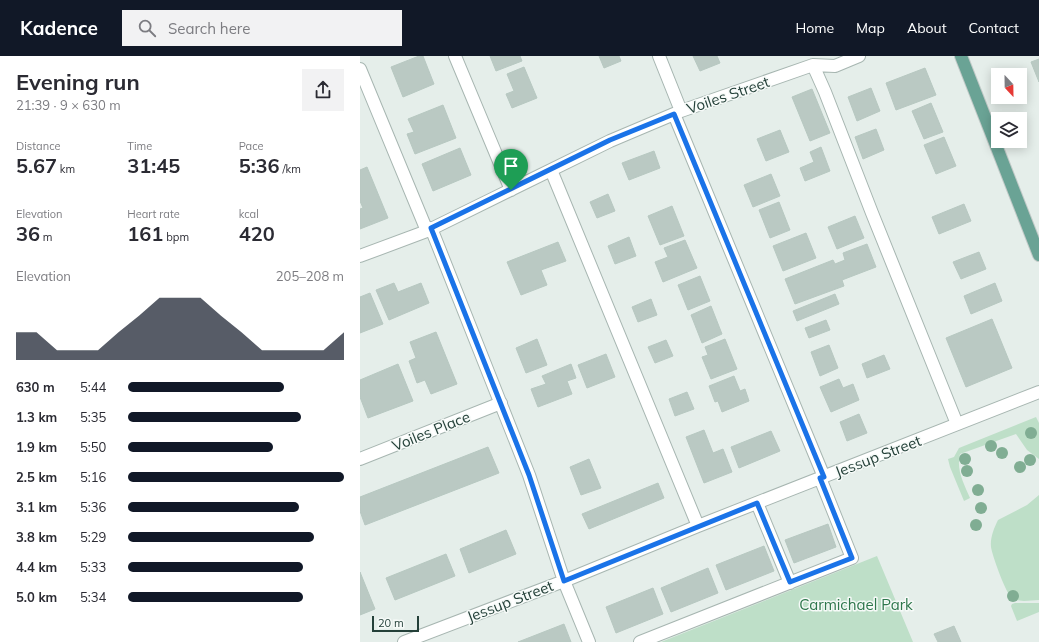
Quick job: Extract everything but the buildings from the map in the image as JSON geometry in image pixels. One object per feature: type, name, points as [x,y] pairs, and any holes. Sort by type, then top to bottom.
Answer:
[{"type":"main road","points":[[961,56],[1039,255]]},
{"type":"street","points":[[455,56],[511,190]]},
{"type":"street","points":[[640,642],[852,558],[822,477],[677,112],[659,56]]},
{"type":"street","name":"Voiles Street","points":[[360,256],[429,229],[610,140],[677,112],[813,65],[835,66],[859,56]]},
{"type":"street","points":[[813,65],[826,92],[872,214],[957,424]]},
{"type":"street","points":[[360,69],[429,229],[501,403],[529,475],[564,581],[589,642]]},
{"type":"street","points":[[550,170],[698,526]]},
{"type":"street","name":"Jessup Street","points":[[404,642],[564,581],[698,526],[1039,392]]},
{"type":"street","name":"Voiles Place","points":[[360,459],[501,403]]},
{"type":"street","points":[[757,503],[790,582]]},
{"type":"green space","points":[[1036,417],[1039,423],[1039,459],[1027,450],[1016,434],[960,454],[960,471],[970,498],[964,501],[948,459],[954,457],[959,448]]},
{"type":"green space","points":[[1039,495],[1039,600],[1015,600],[1009,595],[997,566],[991,547],[992,537],[998,520],[1027,505]]},
{"type":"green space","name":"Carmichael Park","points":[[877,556],[913,642],[661,642]]},
{"type":"green space","points":[[1015,603],[1039,603],[1039,612],[1017,621],[1011,606]]},
{"type":"route","points":[[674,114],[824,477],[820,478],[852,558],[790,582],[757,503],[564,581],[529,475],[431,228],[511,190],[610,140],[674,114]]}]
